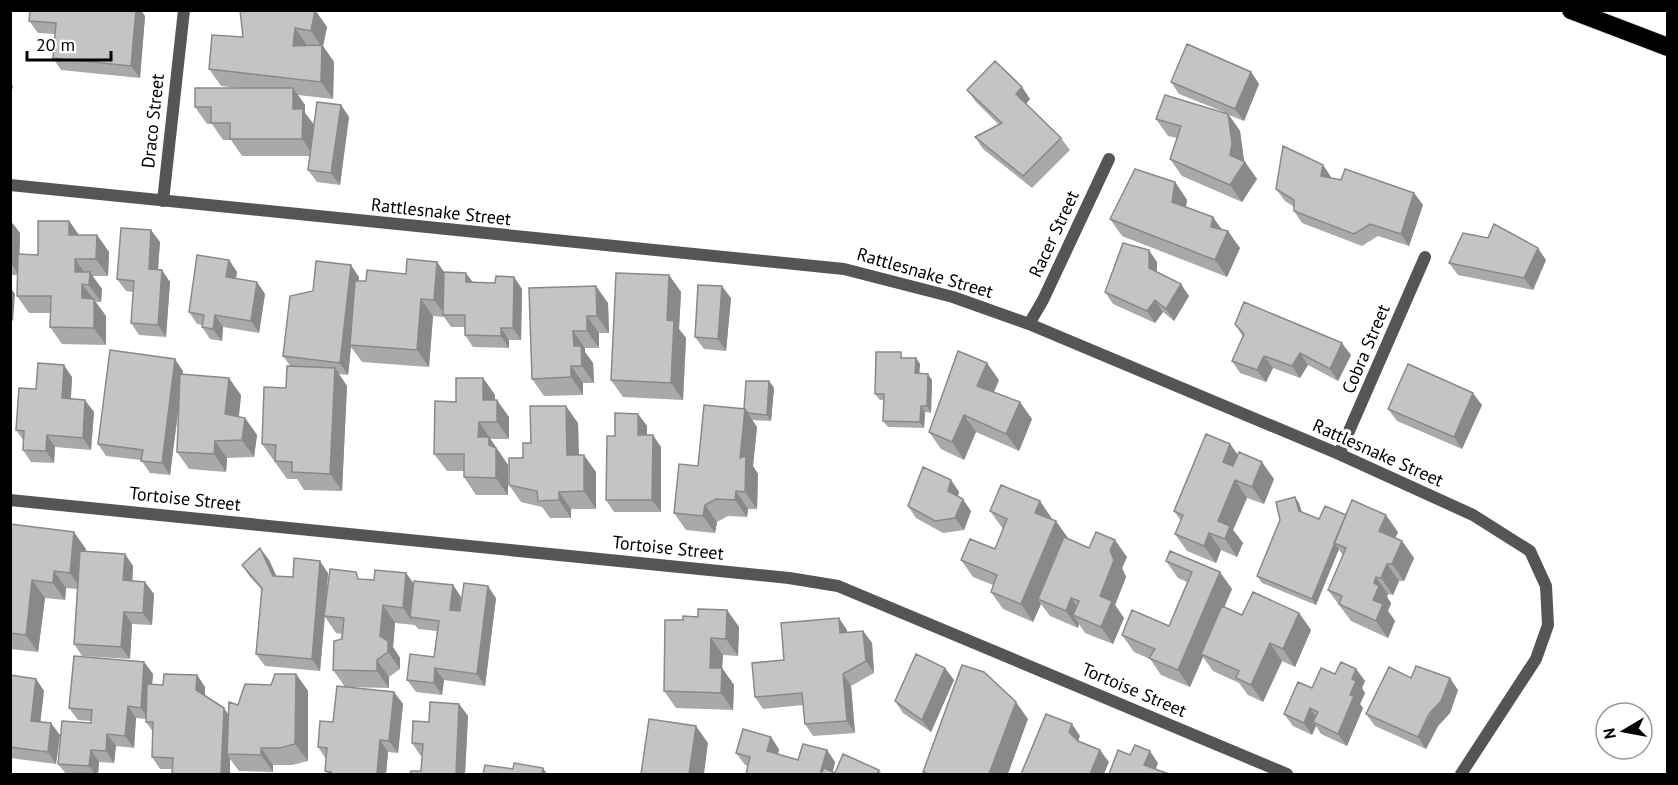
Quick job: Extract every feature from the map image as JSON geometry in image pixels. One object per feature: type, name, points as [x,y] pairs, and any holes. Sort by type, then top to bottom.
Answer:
[{"type":"highway","points":[[1571,10],[1668,47]]},
{"type":"street","name":"Draco Street","points":[[163,201],[184,10]]},
{"type":"street","name":"Racer Street","points":[[1029,324],[1043,300],[1109,159]]},
{"type":"street","name":"Rattlesnake Street","points":[[10,185],[844,269],[953,297],[1029,324],[1339,454],[1473,515],[1530,551],[1546,586],[1548,625],[1536,659],[1461,774]]},
{"type":"street","name":"Cobra Street","points":[[1339,454],[1425,257]]},
{"type":"street","name":"Tortoise Street","points":[[10,500],[789,578],[838,586],[1287,774]]},
{"type":"building","points":[[30,10],[136,10],[131,66],[53,58],[56,23],[29,21]]},
{"type":"building","points":[[240,10],[315,10],[311,31],[295,28],[293,46],[322,45],[321,82],[209,69],[212,35],[243,37]]},
{"type":"building","points":[[1187,44],[1251,72],[1235,109],[1171,82]]},
{"type":"building","points":[[995,61],[1022,87],[1016,94],[1061,138],[1023,176],[975,137],[1002,123],[967,90]]},
{"type":"building","points":[[195,88],[293,88],[293,109],[303,109],[302,139],[230,139],[230,123],[211,123],[211,107],[195,107]]},
{"type":"building","points":[[1165,95],[1228,114],[1232,143],[1230,155],[1245,162],[1230,185],[1170,159],[1181,126],[1156,119]]},
{"type":"building","points":[[317,102],[341,105],[331,173],[308,170]]},
{"type":"building","points":[[1283,146],[1323,165],[1321,176],[1341,180],[1345,169],[1414,193],[1401,234],[1370,224],[1354,234],[1294,211],[1294,200],[1276,189]]},
{"type":"building","points":[[1135,169],[1175,182],[1172,202],[1213,217],[1211,227],[1228,231],[1215,260],[1110,219]]},
{"type":"building","points":[[38,221],[69,221],[69,235],[97,235],[96,259],[75,259],[75,272],[90,272],[89,285],[82,284],[82,298],[94,299],[94,328],[50,327],[51,296],[17,296],[18,254],[38,255]]},
{"type":"building","points":[[1494,224],[1538,248],[1524,278],[1449,263],[1463,233],[1488,238]]},
{"type":"building","points":[[121,228],[151,230],[149,269],[162,270],[158,325],[131,323],[134,281],[117,279]]},
{"type":"building","points":[[1123,243],[1149,250],[1149,268],[1181,284],[1166,309],[1155,300],[1147,311],[1105,292]]},
{"type":"building","points":[[197,255],[229,260],[226,277],[257,282],[251,321],[215,315],[213,329],[202,327],[204,315],[189,312]]},
{"type":"building","points":[[407,259],[437,262],[434,300],[421,299],[417,350],[350,345],[355,281],[366,281],[367,270],[406,274]]},
{"type":"building","points":[[316,261],[351,265],[340,363],[283,356],[290,296],[313,291]]},
{"type":"building","points":[[444,272],[466,273],[466,282],[495,283],[496,276],[514,277],[513,328],[501,328],[501,336],[465,335],[465,315],[443,315]]},
{"type":"building","points":[[616,273],[669,275],[667,320],[674,321],[671,383],[611,380]]},
{"type":"building","points":[[698,285],[722,286],[718,339],[695,337]]},
{"type":"building","points":[[596,286],[597,316],[587,316],[587,331],[573,331],[574,346],[581,346],[582,366],[571,366],[571,377],[532,379],[529,288]]},
{"type":"building","points":[[1244,302],[1342,343],[1330,369],[1300,353],[1292,366],[1264,356],[1257,370],[1232,361],[1244,334],[1235,324]]},
{"type":"building","points":[[110,350],[175,359],[162,463],[141,461],[143,450],[98,444]]},
{"type":"building","points":[[958,351],[987,363],[977,386],[1020,402],[1006,434],[964,415],[952,442],[929,432]]},
{"type":"building","points":[[876,352],[901,352],[901,358],[916,358],[915,373],[928,374],[927,406],[921,406],[920,422],[883,421],[884,394],[875,394]]},
{"type":"building","points":[[38,363],[64,365],[62,398],[85,400],[83,438],[47,435],[46,451],[23,450],[24,431],[16,430],[19,388],[36,389]]},
{"type":"building","points":[[1408,364],[1473,393],[1454,437],[1388,409]]},
{"type":"building","points":[[287,366],[335,368],[330,474],[292,472],[292,462],[275,461],[276,445],[262,444],[264,387],[286,388]]},
{"type":"building","points":[[180,374],[229,378],[225,414],[245,418],[242,440],[215,441],[214,454],[177,452]]},
{"type":"building","points":[[456,378],[483,378],[483,400],[497,400],[497,422],[479,422],[478,437],[489,437],[489,445],[496,448],[496,478],[464,477],[464,454],[434,454],[435,401],[456,402]]},
{"type":"building","points":[[746,381],[769,381],[767,415],[748,413],[744,409]]},
{"type":"building","points":[[704,405],[745,409],[740,458],[746,456],[745,492],[736,491],[735,500],[716,499],[705,505],[703,516],[674,513],[679,464],[698,466]]},
{"type":"building","points":[[530,406],[566,406],[567,455],[584,455],[584,491],[559,492],[559,500],[538,501],[537,491],[509,485],[509,458],[523,458],[523,443],[531,443]]},
{"type":"building","points":[[615,413],[638,414],[638,435],[653,435],[652,500],[606,500],[607,436],[615,436]]},
{"type":"building","points":[[1206,434],[1230,444],[1223,462],[1233,466],[1239,452],[1262,462],[1252,487],[1235,480],[1218,521],[1230,526],[1225,539],[1209,533],[1204,546],[1175,534],[1183,515],[1174,511]]},
{"type":"building","points":[[923,467],[951,480],[948,491],[963,499],[955,518],[935,521],[908,506]]},
{"type":"building","points":[[1001,485],[1040,501],[1035,513],[1056,521],[1021,604],[991,592],[997,575],[961,560],[970,539],[995,549],[1007,519],[990,511]]},
{"type":"building","points":[[1295,497],[1299,511],[1319,519],[1325,506],[1346,515],[1312,599],[1257,576],[1280,520],[1276,502]]},
{"type":"building","points":[[1352,500],[1386,515],[1379,531],[1402,541],[1392,564],[1387,564],[1381,578],[1376,577],[1374,583],[1379,586],[1373,600],[1383,604],[1376,621],[1339,604],[1342,596],[1328,590],[1346,548],[1334,543]]},
{"type":"building","points":[[10,524],[74,532],[70,573],[54,571],[53,583],[32,580],[26,635],[10,633]]},
{"type":"building","points":[[1096,532],[1115,540],[1110,550],[1114,560],[1100,596],[1112,601],[1101,627],[1073,615],[1079,601],[1071,598],[1066,611],[1038,599],[1064,537],[1089,548]]},
{"type":"building","points":[[260,548],[273,576],[293,577],[294,558],[320,561],[312,659],[256,654],[262,588],[242,565]]},
{"type":"building","points":[[80,551],[125,554],[123,580],[145,582],[143,613],[124,612],[121,647],[74,644]]},
{"type":"building","points":[[1170,551],[1220,572],[1178,670],[1149,658],[1155,649],[1122,635],[1132,610],[1169,626],[1192,572],[1166,561]]},
{"type":"building","points":[[330,569],[356,572],[358,579],[374,580],[375,570],[406,573],[403,608],[383,605],[380,636],[388,641],[388,652],[377,660],[377,671],[333,670],[334,641],[342,639],[344,618],[324,616]]},
{"type":"building","points":[[414,581],[453,585],[450,610],[460,611],[464,583],[488,586],[477,674],[435,668],[434,683],[407,680],[410,654],[434,657],[439,621],[410,617]]},
{"type":"building","points":[[1253,592],[1299,613],[1283,649],[1270,643],[1251,685],[1236,678],[1239,671],[1201,654],[1222,606],[1242,615]]},
{"type":"building","points":[[698,609],[727,610],[726,639],[711,638],[710,668],[722,668],[721,693],[664,691],[665,620],[683,620],[683,616],[698,617]]},
{"type":"building","points":[[839,618],[840,633],[863,631],[866,661],[843,674],[847,721],[805,724],[802,693],[755,697],[752,663],[784,660],[781,623]]},
{"type":"building","points":[[916,654],[945,668],[922,720],[895,701]]},
{"type":"building","points":[[74,656],[144,662],[141,708],[128,706],[125,736],[107,734],[106,751],[91,750],[89,766],[58,764],[62,721],[91,723],[92,710],[69,708]]},
{"type":"building","points":[[1341,662],[1356,669],[1352,679],[1356,681],[1350,695],[1354,696],[1338,734],[1313,722],[1318,712],[1310,708],[1304,723],[1284,714],[1298,682],[1312,688],[1321,668],[1335,674]]},
{"type":"building","points":[[962,665],[984,672],[1016,702],[989,774],[929,774],[923,772]]},
{"type":"building","points":[[1416,666],[1450,678],[1441,701],[1429,714],[1418,737],[1366,714],[1389,667],[1411,678]]},
{"type":"building","points":[[164,674],[197,675],[196,690],[224,708],[221,774],[172,774],[173,758],[152,757],[153,722],[146,722],[147,684],[163,685]]},
{"type":"building","points":[[275,674],[296,674],[295,744],[280,748],[261,748],[261,755],[227,754],[229,702],[238,705],[245,684],[271,685]]},
{"type":"building","points":[[10,675],[36,679],[31,721],[51,723],[48,752],[10,747]]},
{"type":"building","points":[[337,686],[394,692],[389,741],[380,740],[377,774],[331,774],[325,771],[327,748],[318,747],[320,721],[333,722]]},
{"type":"building","points":[[430,702],[459,704],[456,774],[410,774],[411,771],[421,771],[423,744],[412,743],[413,721],[429,722]]},
{"type":"building","points":[[1046,714],[1072,724],[1069,732],[1078,741],[1100,750],[1090,774],[1021,774]]},
{"type":"building","points":[[649,719],[696,726],[689,774],[641,774]]},
{"type":"building","points":[[743,729],[771,737],[767,751],[798,760],[803,744],[827,750],[820,774],[746,774],[750,757],[736,753]]},
{"type":"building","points":[[1135,745],[1150,751],[1144,765],[1169,774],[1109,774],[1118,750],[1130,755]]},
{"type":"building","points":[[843,754],[879,770],[877,774],[821,774],[824,768],[835,773]]},
{"type":"building","points":[[514,763],[543,768],[542,774],[483,774],[485,765],[513,769]]}]
